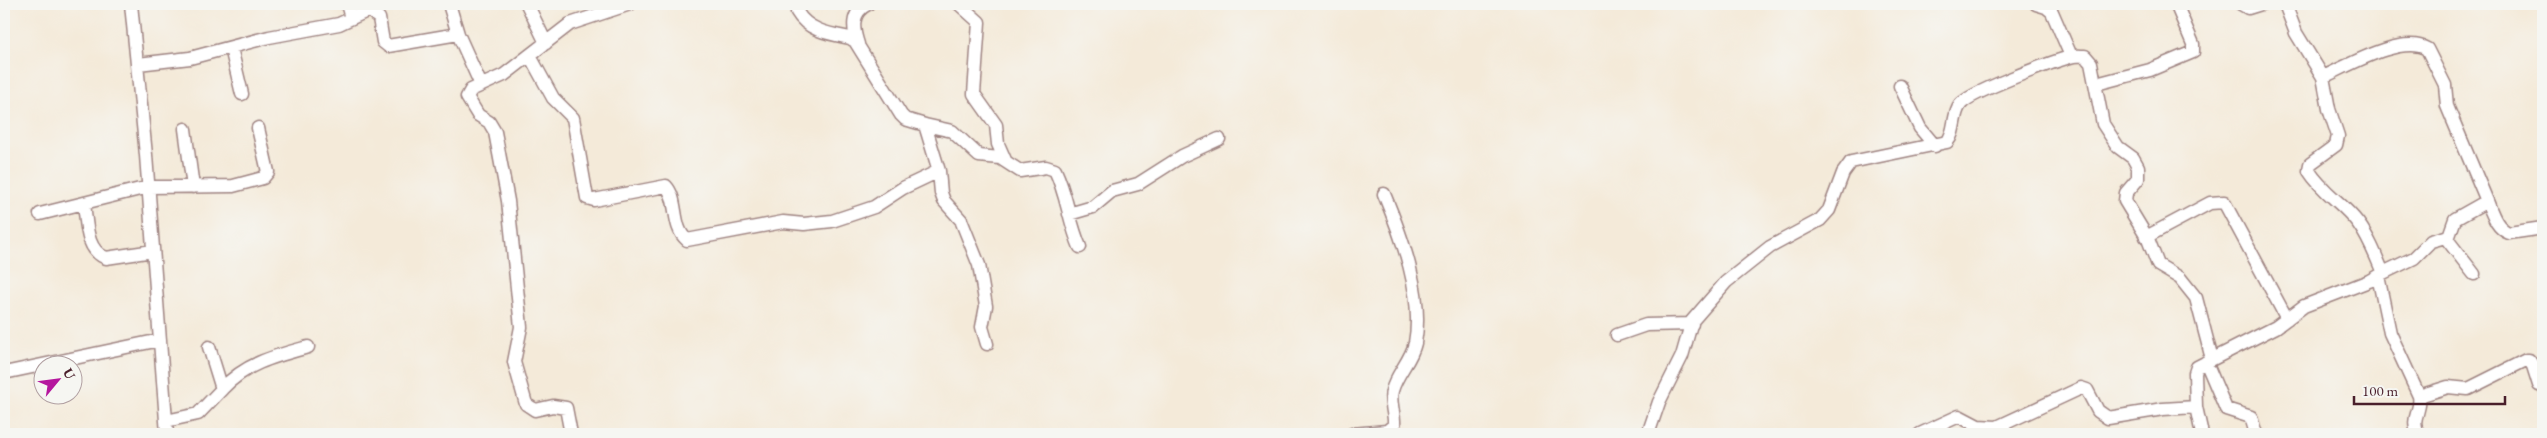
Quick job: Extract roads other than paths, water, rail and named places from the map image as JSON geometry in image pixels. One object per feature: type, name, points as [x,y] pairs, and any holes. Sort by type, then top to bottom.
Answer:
[{"type":"street","points":[[131,4],[138,64],[167,434]]},
{"type":"street","points":[[347,4],[351,18]]},
{"type":"street","points":[[448,4],[458,34],[481,85]]},
{"type":"street","points":[[527,4],[546,43]]},
{"type":"street","points":[[571,434],[569,412],[566,408],[554,406],[535,410],[526,404],[514,362],[521,333],[508,201],[493,126],[478,115],[467,98],[471,90],[504,75],[570,24],[593,9],[630,4]]},
{"type":"street","points":[[798,4],[797,12],[800,17],[817,31],[850,38],[859,46]]},
{"type":"street","points":[[868,4],[856,14],[854,32],[870,69],[900,115],[905,119],[924,125],[952,131],[979,156],[1005,160],[1020,171],[1046,167],[1055,170],[1065,190],[1069,214],[1080,247]]},
{"type":"street","points":[[959,4],[979,22],[974,94],[996,125],[998,144],[1005,160]]},
{"type":"street","points":[[2036,4],[2046,6],[2052,12],[2071,56]]},
{"type":"street","points":[[2096,84],[2150,70],[2193,52],[2193,44],[2176,4]]},
{"type":"street","points":[[2241,4],[2248,8],[2262,4]]},
{"type":"street","points":[[2285,4],[2296,33],[2323,77],[2338,141],[2336,145],[2310,164],[2309,171],[2323,191],[2358,222],[2367,237],[2380,274],[2390,333],[2419,396],[2419,405],[2414,418],[2418,434]]},
{"type":"street","points":[[138,64],[190,58],[268,37],[338,24],[369,10],[376,14],[383,42],[392,47],[458,34]]},
{"type":"street","points":[[2323,77],[2367,56],[2397,47],[2417,45],[2427,49],[2445,85],[2447,106],[2497,224],[2509,233],[2543,228]]},
{"type":"street","points":[[231,48],[242,94]]},
{"type":"street","points":[[530,56],[553,98],[573,118],[587,198],[594,200],[666,186],[670,193],[680,232],[687,240],[784,222],[804,224],[832,221],[874,207],[903,188],[938,170]]},
{"type":"street","points":[[1648,434],[1659,402],[1682,356],[1692,324],[1698,312],[1726,282],[1751,260],[1820,220],[1829,210],[1843,173],[1851,162],[1935,146],[1946,142],[1950,138],[1959,107],[1963,103],[1994,86],[2071,56],[2087,58],[2092,65],[2099,111],[2103,124],[2118,147],[2133,158],[2138,167],[2138,179],[2126,193],[2125,201],[2146,237],[2158,264],[2180,278],[2196,298],[2209,360],[2226,409],[2251,417],[2256,434]]},
{"type":"street","points":[[1900,86],[1920,128],[1935,146]]},
{"type":"street","points":[[924,125],[938,170],[944,201],[961,220],[979,265],[985,295],[982,327],[987,344]]},
{"type":"street","points":[[40,214],[148,187],[233,186],[266,177],[268,172],[258,128]]},
{"type":"street","points":[[185,129],[193,187]]},
{"type":"street","points":[[1069,214],[1092,207],[1106,194],[1138,184],[1182,156],[1220,139]]},
{"type":"street","points":[[1352,434],[1396,430],[1392,390],[1412,351],[1415,341],[1415,303],[1404,244],[1384,194]]},
{"type":"street","points":[[2202,434],[2196,406],[2194,373],[2198,367],[2287,319],[2304,306],[2414,258],[2431,241],[2446,238],[2451,234],[2451,224],[2455,219],[2487,201]]},
{"type":"street","points":[[2146,237],[2210,203],[2224,202],[2287,319]]},
{"type":"street","points":[[84,204],[89,237],[92,247],[99,255],[106,258],[153,251]]},
{"type":"street","points":[[2446,238],[2474,274]]},
{"type":"street","points":[[1617,334],[1646,325],[1692,324]]},
{"type":"street","points":[[4,374],[160,340]]},
{"type":"street","points":[[209,347],[222,389]]},
{"type":"street","points":[[166,421],[198,414],[232,378],[264,360],[308,347]]},
{"type":"street","points":[[2419,396],[2448,387],[2468,389],[2526,360],[2529,360],[2533,366],[2539,385]]},
{"type":"street","points":[[1920,434],[1959,416],[1978,426],[1997,427],[2081,388],[2087,390],[2098,411],[2108,418],[2196,406]]}]
